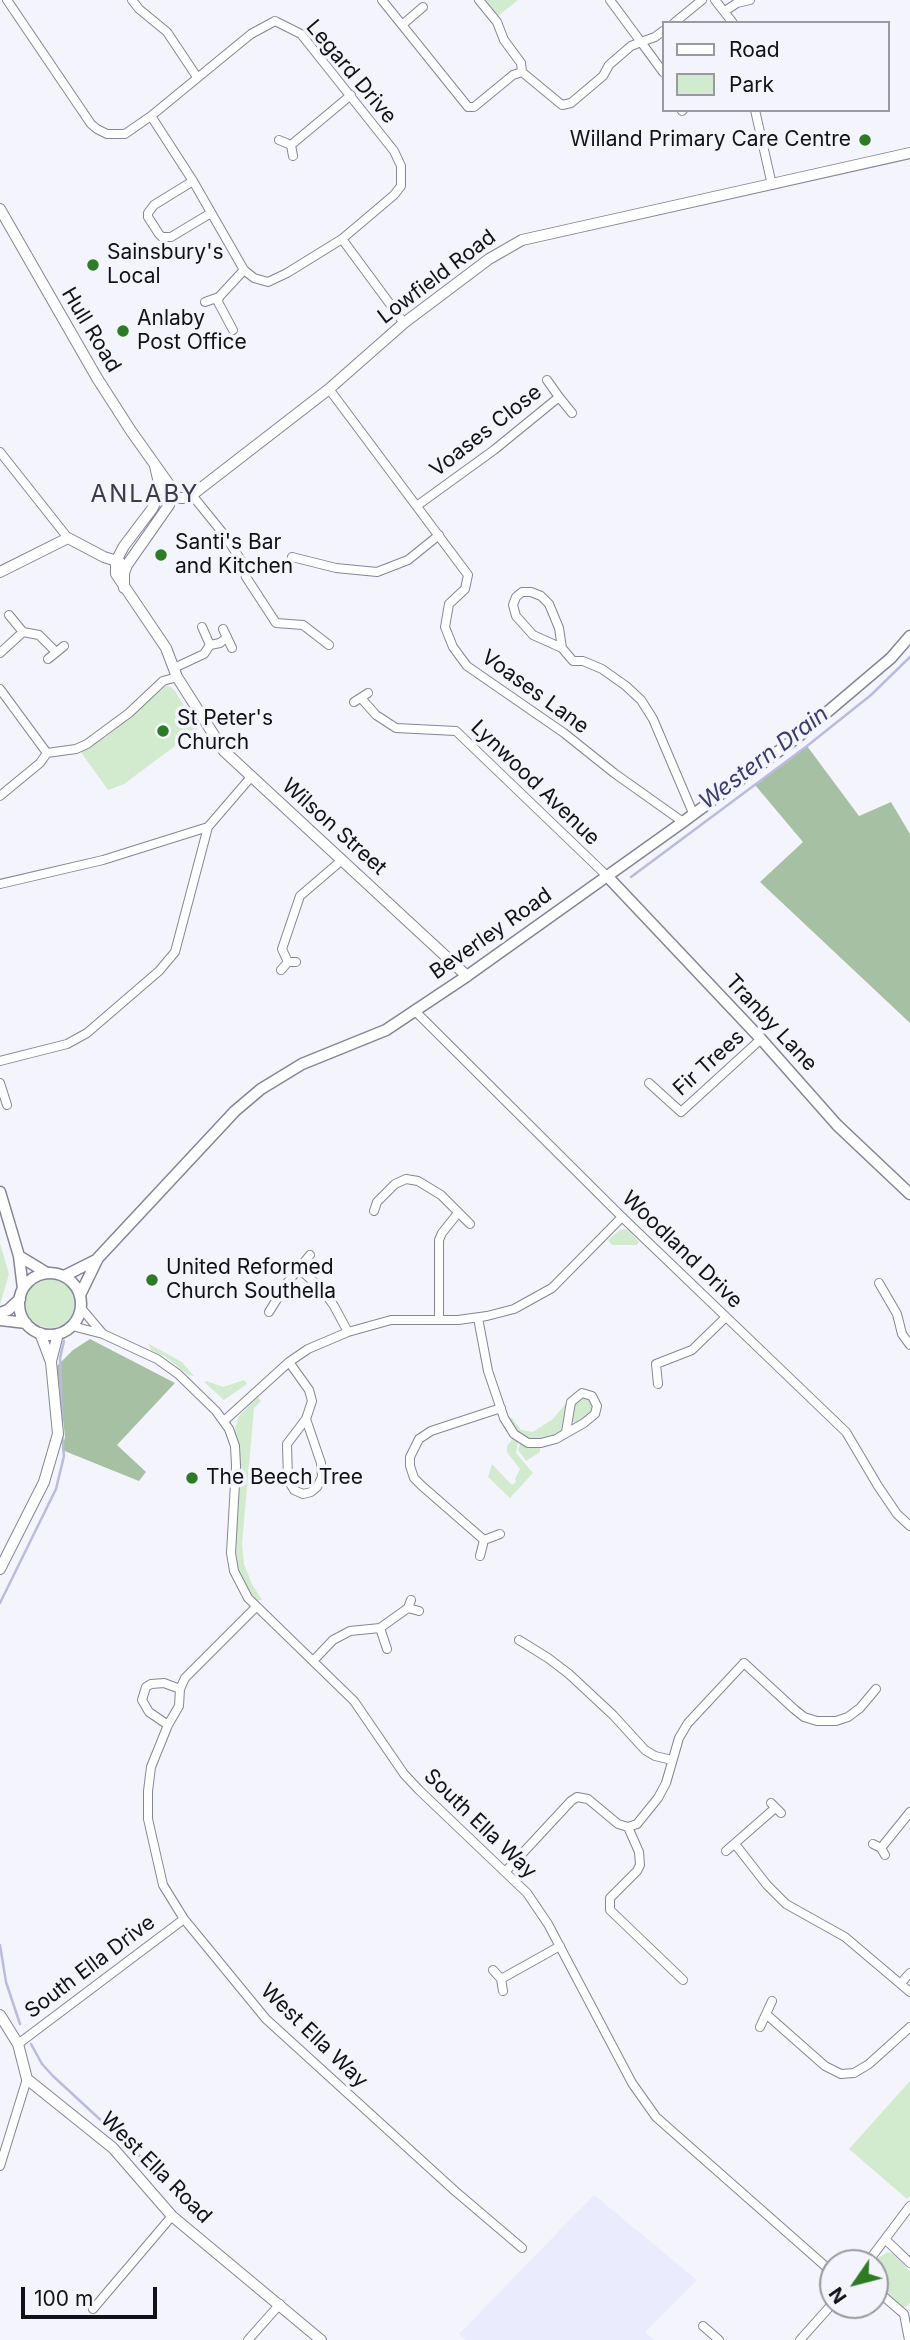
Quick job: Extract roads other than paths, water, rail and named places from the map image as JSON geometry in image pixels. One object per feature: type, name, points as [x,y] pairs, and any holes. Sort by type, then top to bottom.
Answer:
[{"type":"main road","name":"Beverley Road","points":[[80,1295],[98,1258],[235,1111],[261,1089],[302,1065],[386,1030],[467,976],[799,736],[891,658],[910,636]]},
{"type":"main road","name":"Tranby Lane","points":[[607,876],[761,1039],[837,1125],[910,1194]]},
{"type":"main road","points":[[0,1192],[19,1256],[22,1316],[26,1324]]},
{"type":"main road","points":[[0,1320],[26,1324],[40,1333],[58,1334],[72,1326],[81,1308],[80,1295],[71,1281],[64,1276],[47,1273],[19,1256]]},
{"type":"main road","name":"Beverley Road","points":[[64,1276],[98,1258]]},
{"type":"main road","points":[[0,1313],[8,1310],[29,1281],[47,1273]]},
{"type":"street","name":"Legard Drive","points":[[7,0],[91,124],[107,134],[125,134],[251,34],[275,21],[298,31],[395,152],[401,166],[401,186],[342,239],[287,273],[268,282],[254,278],[244,270]]},
{"type":"street","points":[[132,0],[167,32],[197,76]]},
{"type":"street","points":[[382,0],[468,107],[474,107],[513,75],[522,72]]},
{"type":"street","points":[[479,0],[497,22],[504,40],[521,62],[522,72],[562,105],[570,103],[603,76],[609,65],[631,46],[656,37],[662,32]]},
{"type":"street","points":[[610,0],[662,71]]},
{"type":"street","points":[[676,21],[702,0]]},
{"type":"street","points":[[715,0],[732,21]]},
{"type":"street","points":[[725,11],[737,3],[750,0]]},
{"type":"street","points":[[402,25],[423,7]]},
{"type":"street","points":[[291,145],[351,95]]},
{"type":"street","points":[[755,112],[772,185]]},
{"type":"street","points":[[151,116],[193,181],[244,270],[219,297],[205,302]]},
{"type":"street","points":[[279,140],[291,145]]},
{"type":"street","points":[[291,145],[293,156]]},
{"type":"street","name":"Lowfield Road","points":[[158,497],[192,495],[329,389],[404,323],[489,259],[522,240],[910,153]]},
{"type":"street","points":[[193,181],[154,205],[148,217],[162,237],[170,237],[211,213]]},
{"type":"street","name":"Hull Road","points":[[0,209],[80,351],[155,466]]},
{"type":"street","points":[[342,239],[404,323]]},
{"type":"street","points":[[219,297],[218,302],[233,330]]},
{"type":"street","name":"Voases Close","points":[[418,505],[494,450],[559,397],[547,380]]},
{"type":"street","name":"Voases Lane","points":[[329,389],[468,575],[465,589],[449,604],[446,627],[453,647],[467,666],[564,733],[683,822]]},
{"type":"street","points":[[559,397],[572,413]]},
{"type":"street","points":[[0,452],[68,538],[127,565]]},
{"type":"street","points":[[116,561],[158,497],[159,483],[155,466]]},
{"type":"street","points":[[124,589],[127,565],[163,517],[171,498],[168,483],[155,466]]},
{"type":"street","points":[[192,495],[226,537],[242,562],[246,577],[276,623],[303,625],[329,645]]},
{"type":"street","points":[[292,557],[303,555],[336,568],[377,572],[408,560],[439,535]]},
{"type":"street","points":[[0,572],[68,538]]},
{"type":"street","name":"Wilson Street","points":[[116,561],[116,574],[124,589],[166,648],[176,672],[224,751],[467,976]]},
{"type":"street","points":[[562,648],[559,628],[548,604],[541,596],[523,592],[516,597],[513,605],[516,616],[533,635],[562,648],[573,661],[583,661],[602,669],[641,700],[653,719],[693,813]]},
{"type":"street","points":[[9,615],[23,632],[39,635],[56,652]]},
{"type":"street","points":[[202,627],[210,645]]},
{"type":"street","points":[[0,653],[23,632]]},
{"type":"street","points":[[0,796],[32,770],[47,753],[76,749],[122,719],[163,681],[204,654],[210,645],[220,643],[225,633],[232,648]]},
{"type":"street","points":[[48,659],[64,646]]},
{"type":"street","points":[[0,689],[47,753]]},
{"type":"street","name":"Lynwood Avenue","points":[[361,698],[376,715],[396,728],[456,731],[607,876]]},
{"type":"street","points":[[0,1061],[67,1044],[87,1033],[159,971],[175,952],[208,827],[251,777]]},
{"type":"street","points":[[0,884],[103,860],[208,827]]},
{"type":"street","points":[[281,970],[292,962],[282,949],[300,896],[342,860]]},
{"type":"street","name":"Woodland Drive","points":[[415,1011],[622,1217],[846,1432],[897,1514],[910,1526]]},
{"type":"street","name":"Fir Trees","points":[[649,1083],[681,1112],[761,1039]]},
{"type":"street","points":[[0,1083],[7,1105]]},
{"type":"street","points":[[374,1211],[373,1200],[406,1179],[418,1181],[441,1195],[471,1224]]},
{"type":"street","points":[[439,1319],[439,1240],[458,1213]]},
{"type":"street","points":[[224,1421],[289,1362],[308,1349],[348,1332],[391,1320],[478,1318],[514,1309],[552,1288],[622,1217]]},
{"type":"street","points":[[269,1312],[286,1283],[310,1255]]},
{"type":"street","points":[[299,1269],[323,1290],[348,1332]]},
{"type":"street","points":[[879,1283],[897,1314],[902,1334],[910,1345]]},
{"type":"street","name":"South Ella Way","points":[[81,1308],[103,1334]]},
{"type":"street","points":[[658,1384],[656,1364],[692,1350],[726,1317]]},
{"type":"street","points":[[478,1318],[484,1355],[501,1408],[514,1434],[528,1443],[549,1442],[584,1423],[595,1414],[597,1406],[592,1396],[582,1394],[571,1402],[566,1432]]},
{"type":"street","name":"South Ella Way","points":[[72,1326],[103,1334],[157,1359],[209,1403],[224,1421],[236,1453],[230,1553],[242,1589],[362,1710],[404,1774],[506,1871],[538,1908],[632,2083],[656,2117],[819,2261]]},
{"type":"street","points":[[0,1569],[44,1482],[58,1434],[51,1362],[40,1333]]},
{"type":"street","points":[[51,1362],[58,1334]]},
{"type":"street","points":[[289,1362],[309,1390],[312,1401],[306,1419],[287,1444],[288,1480],[294,1490],[303,1494],[317,1487],[322,1477],[321,1463],[306,1419]]},
{"type":"street","points":[[484,1540],[414,1478],[410,1457],[414,1447],[425,1435],[501,1408]]},
{"type":"street","points":[[484,1540],[500,1534]]},
{"type":"street","points":[[480,1556],[484,1540]]},
{"type":"street","points":[[313,1661],[333,1640],[350,1632],[380,1628],[409,1604],[419,1611]]},
{"type":"street","name":"West Ella Way","points":[[256,1606],[185,1678],[180,1689],[179,1706],[167,1725],[151,1767],[148,1819],[163,1885],[184,1919],[265,2019],[522,2248]]},
{"type":"street","points":[[380,1628],[387,1648]]},
{"type":"street","points":[[519,1640],[569,1674],[613,1715],[645,1751],[672,1760]]},
{"type":"street","points":[[506,1871],[571,1801],[578,1797],[588,1799],[618,1824],[628,1827],[639,1821],[659,1798],[679,1738],[688,1723],[744,1663],[804,1717],[817,1721],[830,1722],[848,1717],[860,1708],[876,1689]]},
{"type":"street","points":[[167,1725],[149,1712],[142,1700],[146,1687],[164,1683],[180,1689]]},
{"type":"street","points":[[726,1851],[776,1809]]},
{"type":"street","points":[[880,1849],[910,1812]]},
{"type":"street","points":[[628,1827],[639,1852],[640,1865],[610,1898],[610,1910],[683,1980]]},
{"type":"street","points":[[735,1844],[767,1885],[786,1903],[845,1937],[910,1992]]},
{"type":"street","name":"South Ella Drive","points":[[18,2043],[184,1919]]},
{"type":"street","points":[[501,1979],[561,1947]]},
{"type":"street","points":[[493,1970],[501,1979],[503,1991]]},
{"type":"street","points":[[901,1983],[910,1973]]},
{"type":"street","points":[[760,2027],[772,2001]]},
{"type":"street","points":[[766,2014],[825,2066],[841,2074],[854,2073],[869,2064],[910,2027]]},
{"type":"street","points":[[0,2015],[18,2043],[27,2079],[0,2166]]},
{"type":"street","name":"West Ella Road","points":[[27,2079],[113,2148],[172,2216],[321,2340]]},
{"type":"street","points":[[879,2249],[910,2206]]},
{"type":"street","points":[[93,2309],[172,2216]]},
{"type":"street","points":[[886,2240],[910,2263]]},
{"type":"street","points":[[889,2299],[907,2312],[909,2340]]},
{"type":"street","points":[[248,2340],[280,2304]]},
{"type":"street","points":[[800,2340],[819,2319]]},
{"type":"street","points":[[703,2326],[719,2340]]},
{"type":"waterway","name":"Western Drain","points":[[631,877],[807,746],[871,695],[910,657]]},
{"type":"waterway","points":[[62,1428],[60,1358],[64,1341]]},
{"type":"waterway","points":[[0,1603],[56,1489],[64,1456],[62,1434]]},
{"type":"waterway","points":[[0,1945],[6,1982],[20,2024]]},
{"type":"waterway","points":[[31,2044],[42,2064],[53,2076],[146,2162]]},
{"type":"place","name":"Willand Primary Care Centre","points":[[865,140]]},
{"type":"place","name":"Sainsbury's Local","points":[[93,265]]},
{"type":"place","name":"Anlaby Post Office","points":[[123,331]]},
{"type":"place","name":"Santi's Bar and Kitchen","points":[[161,555]]},
{"type":"place","name":"St Peter's Church","points":[[163,731]]},
{"type":"place","name":"United Reformed Church Southella","points":[[152,1280]]},
{"type":"place","name":"The Beech Tree","points":[[192,1478]]},
{"type":"district","name":"ANLABY","points":[[145,495]]}]
